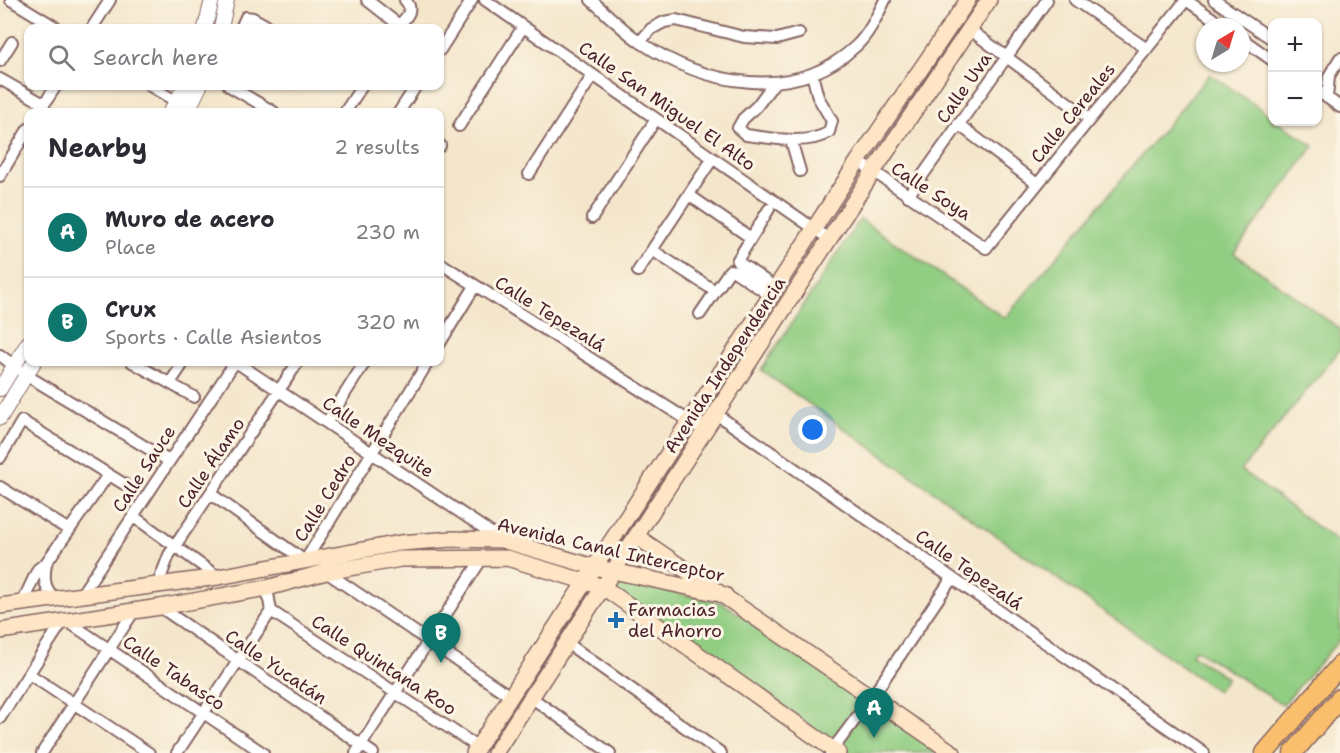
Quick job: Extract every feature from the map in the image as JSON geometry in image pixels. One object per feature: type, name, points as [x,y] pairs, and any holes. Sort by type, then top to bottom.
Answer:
[{"type":"main road","name":"Avenida Independencia","points":[[476,750],[858,161],[968,0]]},
{"type":"main road","name":"Avenida Independencia","points":[[495,753],[873,172],[989,0]]},
{"type":"main road","points":[[636,536],[725,595]]},
{"type":"main road","name":"Avenida Canal Interceptor","points":[[0,606],[218,578],[400,543],[452,539],[502,540],[613,572],[725,595],[953,753]]},
{"type":"main road","name":"Avenida Canal Interceptor","points":[[0,631],[177,604],[267,588],[327,572],[401,560],[507,558],[603,587],[834,752]]},
{"type":"main road","points":[[177,604],[174,597],[176,592],[218,578]]},
{"type":"main road","points":[[95,616],[156,595],[158,584]]},
{"type":"main road","points":[[1265,753],[1340,665]]},
{"type":"main road","points":[[1293,753],[1340,698]]},
{"type":"street","points":[[11,0],[50,24]]},
{"type":"street","points":[[95,24],[110,0]]},
{"type":"street","points":[[206,24],[212,0]]},
{"type":"street","points":[[367,0],[395,24]]},
{"type":"street","points":[[401,24],[409,12],[405,0]]},
{"type":"street","points":[[444,44],[472,0]]},
{"type":"street","name":"Calle San Miguel El Alto","points":[[485,0],[830,239]]},
{"type":"street","points":[[591,0],[640,42],[670,60],[694,70],[738,81],[774,83],[812,74],[856,46],[871,28],[885,0]]},
{"type":"street","name":"Calle Uva","points":[[908,196],[1047,0]]},
{"type":"street","points":[[1075,0],[1147,49]]},
{"type":"street","points":[[1186,0],[1212,18]]},
{"type":"street","name":"Calle Cereales","points":[[987,248],[1186,0]]},
{"type":"street","points":[[1214,0],[1268,36]]},
{"type":"street","points":[[222,24],[227,2]]},
{"type":"street","points":[[243,24],[246,17],[264,24]]},
{"type":"street","points":[[640,42],[651,29],[664,22],[676,20],[744,37],[777,39],[799,33]]},
{"type":"street","points":[[459,126],[523,27]]},
{"type":"street","points":[[969,29],[1090,119]]},
{"type":"street","points":[[0,61],[12,42]]},
{"type":"street","points":[[1250,44],[1268,57]]},
{"type":"street","points":[[1340,58],[1329,76],[1322,95],[1340,107]]},
{"type":"street","points":[[1322,72],[1329,76]]},
{"type":"street","points":[[774,83],[738,128],[746,135],[791,140],[823,136],[829,132],[832,121],[818,97],[812,74]]},
{"type":"street","points":[[529,174],[593,75]]},
{"type":"street","points":[[0,78],[41,108],[53,90]]},
{"type":"street","points":[[156,90],[180,108]]},
{"type":"street","points":[[183,108],[185,90]]},
{"type":"street","points":[[184,108],[197,90]]},
{"type":"street","points":[[236,90],[267,108]]},
{"type":"street","points":[[348,108],[359,90]]},
{"type":"street","points":[[402,108],[413,90]]},
{"type":"street","points":[[592,218],[656,119]]},
{"type":"street","points":[[958,124],[1037,184]]},
{"type":"street","points":[[0,176],[24,136]]},
{"type":"street","points":[[791,140],[800,171]]},
{"type":"street","name":"Calle Soya","points":[[858,161],[987,248]]},
{"type":"street","points":[[638,271],[709,164]]},
{"type":"street","points":[[689,195],[751,238]]},
{"type":"street","points":[[769,209],[737,261],[773,292]]},
{"type":"street","points":[[652,250],[715,291]]},
{"type":"street","name":"Calle Tepezalá","points":[[444,266],[705,431]]},
{"type":"street","points":[[700,315],[730,270],[773,292]]},
{"type":"street","points":[[444,336],[475,286]]},
{"type":"street","points":[[0,389],[24,350]]},
{"type":"street","points":[[0,355],[26,375],[169,461]]},
{"type":"street","points":[[0,418],[32,366]]},
{"type":"street","points":[[139,366],[194,397]]},
{"type":"street","points":[[170,383],[181,366]]},
{"type":"street","name":"Calle Sauce","points":[[81,595],[233,366]]},
{"type":"street","name":"Calle Mezquite","points":[[242,366],[502,540]]},
{"type":"street","name":"Calle Álamo","points":[[158,584],[165,563],[175,546],[295,366]]},
{"type":"street","points":[[327,422],[362,366]]},
{"type":"street","name":"Calle Cedro","points":[[306,561],[426,366]]},
{"type":"street","name":"Calle Tepezalá","points":[[716,414],[1204,753]]},
{"type":"street","points":[[0,458],[22,421],[124,484]]},
{"type":"street","points":[[22,603],[38,569],[46,562],[108,475]]},
{"type":"street","points":[[0,487],[69,530]]},
{"type":"street","points":[[211,494],[306,561]]},
{"type":"street","points":[[133,516],[218,578]]},
{"type":"street","points":[[359,749],[483,557]]},
{"type":"street","points":[[46,562],[45,583],[55,598]]},
{"type":"street","points":[[327,572],[510,696]]},
{"type":"street","points":[[834,752],[952,578]]},
{"type":"street","points":[[177,753],[271,611],[267,588]]},
{"type":"street","name":"Calle Yucatán","points":[[160,607],[359,749],[373,753]]},
{"type":"street","points":[[42,753],[134,611]]},
{"type":"street","name":"Calle Quintana Roo","points":[[271,611],[396,693],[476,750]]},
{"type":"street","points":[[0,718],[65,621]]},
{"type":"street","name":"Calle Tabasco","points":[[65,621],[262,753]]},
{"type":"street","points":[[567,643],[721,753]]},
{"type":"street","points":[[30,674],[149,753]]},
{"type":"street","points":[[532,698],[610,753]]},
{"type":"green space","points":[[1210,74],[1268,114],[1268,126],[1285,126],[1314,146],[1234,253],[1340,329],[1340,350],[1241,470],[1340,544],[1340,639],[1283,705],[1195,649],[1191,655],[1227,678],[1217,691],[761,370],[860,219],[1005,318]]},
{"type":"green space","points":[[615,579],[723,603],[940,753],[848,753],[612,590]]},
{"type":"place","name":"Farmacias del Ahorro","points":[[616,620]]},
{"type":"place","name":"Crux","points":[[441,663]]},
{"type":"place","name":"Muro de acero","points":[[874,738]]}]
